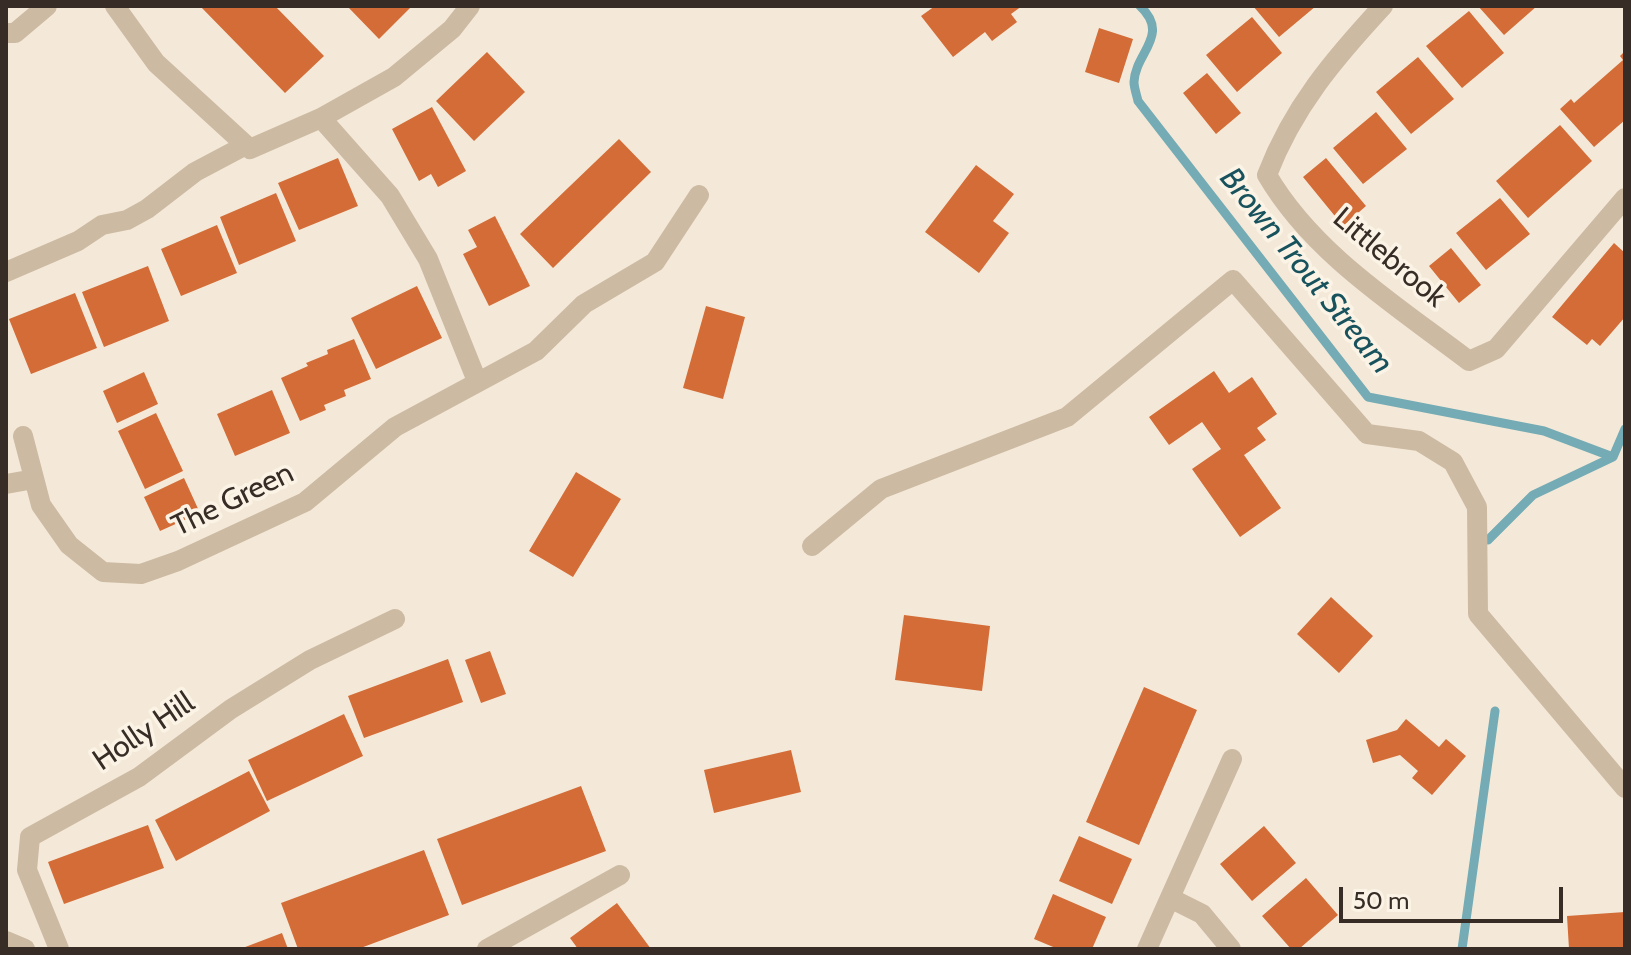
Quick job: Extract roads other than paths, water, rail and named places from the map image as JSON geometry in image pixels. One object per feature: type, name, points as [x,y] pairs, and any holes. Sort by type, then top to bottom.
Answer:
[{"type":"street","points":[[6,33],[15,33],[47,6]]},
{"type":"street","points":[[115,6],[156,63],[250,149],[321,118],[347,100],[394,77],[452,29],[470,6]]},
{"type":"street","name":"Littlebrook","points":[[1383,6],[1323,72],[1279,143],[1267,175],[1287,210],[1332,255],[1469,361],[1496,349],[1625,198]]},
{"type":"street","points":[[321,118],[390,196],[420,247],[477,381]]},
{"type":"street","points":[[6,272],[78,241],[102,225],[137,215],[195,172],[246,145]]},
{"type":"street","name":"The Green","points":[[23,436],[41,505],[69,545],[103,572],[141,574],[178,561],[305,502],[395,427],[536,351],[584,304],[655,262],[699,195]]},
{"type":"street","points":[[812,546],[881,489],[1067,417],[1233,280],[1367,434],[1419,441],[1453,462],[1477,507],[1478,614],[1625,788]]},
{"type":"street","points":[[6,484],[34,479]]},
{"type":"street","name":"Holly Hill","points":[[59,949],[27,870],[30,837],[139,777],[231,709],[310,660],[395,619]]},
{"type":"street","points":[[1147,949],[1232,759]]},
{"type":"street","points":[[487,949],[524,941],[620,875]]},
{"type":"street","points":[[1170,898],[1202,914],[1231,949]]},
{"type":"street","points":[[6,941],[25,949]]},
{"type":"waterway","name":"Brown Trout Stream","points":[[1140,6],[1149,16],[1152,35],[1136,72],[1134,84],[1138,101],[1368,397],[1544,431],[1613,457]]},
{"type":"waterway","points":[[1488,540],[1533,495],[1613,457],[1625,429]]},
{"type":"waterway","points":[[1462,949],[1495,711]]}]
